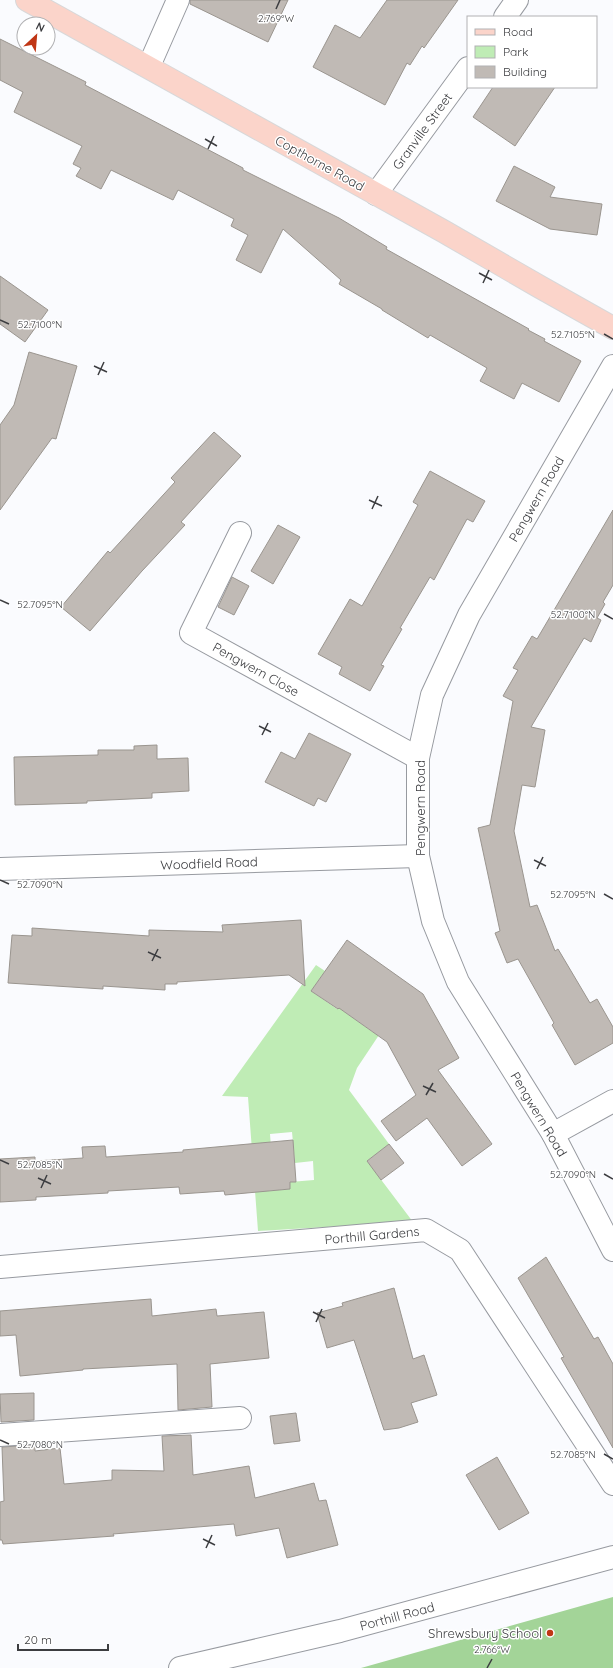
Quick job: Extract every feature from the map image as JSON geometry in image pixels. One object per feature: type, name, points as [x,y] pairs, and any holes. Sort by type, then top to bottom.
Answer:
[{"type":"main road","name":"Copthorne Road","points":[[27,0],[149,66],[613,328]]},
{"type":"street","points":[[149,66],[178,0]]},
{"type":"street","points":[[506,16],[517,0]]},
{"type":"street","name":"Granville Street","points":[[376,194],[467,69]]},
{"type":"street","name":"Pengwern Road","points":[[613,366],[469,615],[432,695],[418,758],[418,856],[433,921],[458,982],[553,1134],[613,1250]]},
{"type":"street","name":"Pengwern Close","points":[[240,533],[191,633],[418,758]]},
{"type":"street","name":"Woodfield Road","points":[[0,869],[418,856]]},
{"type":"street","points":[[553,1134],[613,1101]]},
{"type":"street","name":"Porthill Gardens","points":[[0,1267],[426,1230],[460,1250],[613,1484]]},
{"type":"street","points":[[0,1435],[240,1418]]},
{"type":"street","name":"Porthill Road","points":[[180,1668],[340,1631],[613,1557]]},
{"type":"green space","points":[[316,965],[325,971],[311,991],[337,1009],[349,994],[352,996],[342,1010],[374,1033],[389,1020],[357,1068],[349,1090],[389,1144],[367,1161],[413,1222],[258,1231],[248,1097],[222,1096]],"holes":[[[292,1132],[295,1163],[313,1161],[314,1180],[290,1182],[290,1189],[266,1191],[263,1161],[272,1160],[270,1134]]]},
{"type":"green space","name":"Shrewsbury School","points":[[613,1597],[613,1668],[361,1668]]},
{"type":"building","points":[[190,0],[288,0],[268,42],[190,4]]},
{"type":"building","points":[[387,0],[458,0],[424,48],[422,46],[410,65],[407,63],[385,105],[313,67],[335,25],[360,38]]},
{"type":"building","points":[[0,39],[16,47],[16,56],[34,56],[86,82],[85,85],[243,168],[243,170],[339,218],[387,247],[386,249],[529,329],[528,330],[545,339],[544,341],[581,361],[559,402],[522,383],[514,399],[480,381],[487,368],[430,335],[428,338],[339,284],[341,280],[283,229],[261,273],[236,260],[248,235],[231,226],[234,219],[178,190],[173,200],[111,170],[101,189],[76,176],[81,168],[73,164],[82,146],[14,112],[23,92],[0,80]]},
{"type":"building","points":[[492,88],[554,88],[515,146],[473,117]]},
{"type":"building","points":[[514,166],[555,187],[550,197],[602,204],[597,235],[550,229],[496,201]]},
{"type":"building","points":[[0,276],[48,310],[25,342],[0,324]]},
{"type":"building","points":[[29,352],[77,366],[56,439],[52,438],[0,510],[0,425],[14,405]]},
{"type":"building","points":[[214,432],[241,456],[181,522],[185,525],[142,571],[90,631],[61,607],[108,551],[110,553],[175,482],[171,478]]},
{"type":"building","points":[[430,471],[485,501],[473,522],[467,519],[434,580],[430,577],[400,628],[402,629],[381,665],[384,666],[370,691],[339,674],[342,667],[318,654],[350,599],[362,606],[418,505],[413,502]]},
{"type":"building","points":[[613,510],[613,585],[603,602],[605,604],[597,618],[601,620],[591,642],[584,638],[531,727],[545,730],[535,787],[522,785],[514,831],[530,907],[537,905],[555,951],[558,949],[590,1003],[597,999],[613,1027],[613,1043],[575,1065],[552,1025],[554,1023],[518,959],[507,963],[495,933],[500,931],[478,828],[490,825],[513,701],[503,696],[518,670],[513,668],[532,636],[537,639]]},
{"type":"building","points":[[278,525],[300,537],[273,584],[251,571]]},
{"type":"building","points":[[232,577],[249,586],[234,615],[218,607]]},
{"type":"building","points":[[309,733],[351,754],[326,802],[318,798],[314,806],[265,782],[281,752],[295,759]]},
{"type":"building","points":[[157,745],[157,759],[188,758],[189,791],[152,793],[152,798],[87,801],[87,803],[15,805],[14,757],[98,755],[98,750],[134,750],[134,746]]},
{"type":"building","points":[[301,920],[305,986],[289,975],[177,982],[177,984],[165,984],[165,990],[103,986],[103,989],[8,983],[12,935],[32,936],[32,928],[149,936],[149,930],[223,932],[222,925]]},
{"type":"building","points":[[347,940],[423,994],[459,1058],[438,1070],[492,1144],[462,1166],[427,1118],[396,1141],[381,1121],[416,1095],[387,1042],[339,1008],[338,1009],[311,991]]},
{"type":"building","points":[[293,1140],[296,1182],[290,1182],[290,1189],[225,1195],[224,1191],[180,1194],[179,1187],[36,1197],[36,1200],[0,1202],[0,1159],[35,1157],[35,1161],[83,1158],[82,1147],[105,1146],[106,1157],[183,1152],[183,1150]]},
{"type":"building","points":[[389,1144],[404,1163],[381,1180],[367,1161]]},
{"type":"building","points":[[546,1257],[594,1339],[598,1337],[613,1364],[613,1448],[561,1358],[564,1357],[518,1278]]},
{"type":"building","points":[[394,1288],[413,1359],[424,1355],[437,1395],[411,1403],[418,1422],[399,1428],[384,1430],[354,1340],[327,1348],[317,1313],[343,1306],[342,1303]]},
{"type":"building","points":[[151,1299],[152,1316],[216,1309],[217,1316],[264,1312],[269,1358],[210,1364],[212,1407],[178,1410],[177,1364],[83,1369],[20,1376],[16,1335],[0,1336],[0,1311]]},
{"type":"building","points":[[34,1393],[34,1420],[1,1422],[0,1394]]},
{"type":"building","points":[[296,1413],[300,1441],[274,1444],[270,1416]]},
{"type":"building","points":[[191,1435],[193,1475],[249,1466],[255,1498],[314,1483],[319,1501],[326,1500],[338,1545],[287,1558],[279,1528],[236,1536],[234,1524],[113,1534],[114,1536],[3,1544],[2,1540],[0,1540],[0,1502],[4,1501],[2,1447],[35,1445],[35,1451],[60,1448],[64,1484],[112,1480],[112,1470],[164,1471],[162,1436]]},
{"type":"building","points":[[497,1457],[529,1513],[499,1530],[466,1475]]},
{"type":"place","name":"Shrewsbury School","points":[[550,1633]]}]
